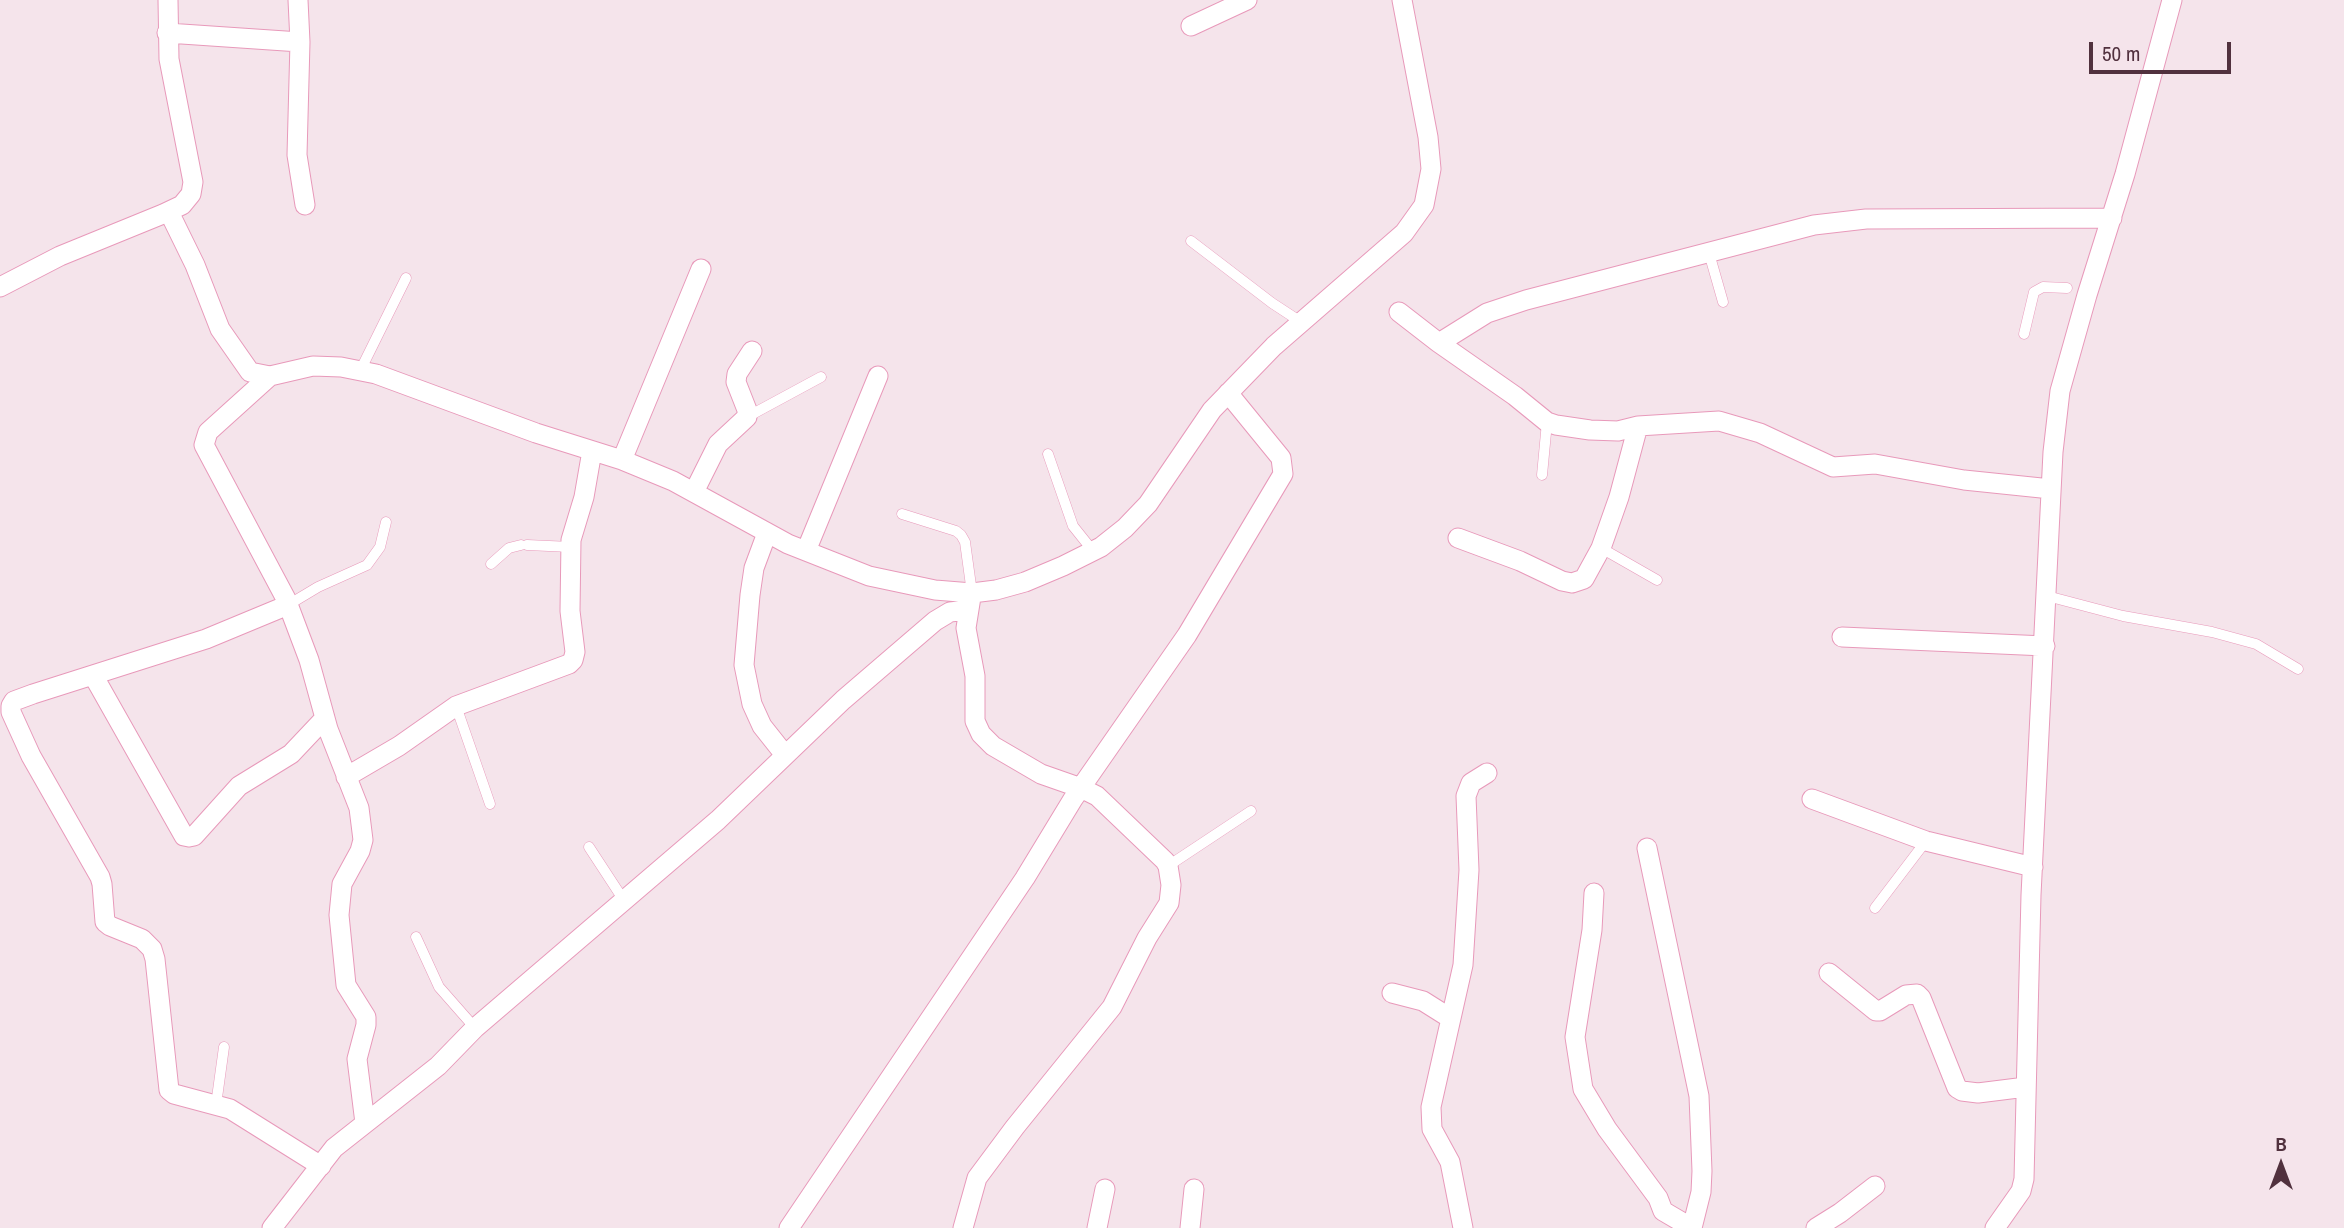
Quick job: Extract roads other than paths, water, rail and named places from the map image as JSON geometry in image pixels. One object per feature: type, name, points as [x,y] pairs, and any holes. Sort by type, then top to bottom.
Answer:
[{"type":"street","points":[[0,287],[60,256],[169,212],[182,205],[191,194],[193,181],[169,59],[168,0]]},
{"type":"street","points":[[298,0],[300,43],[297,155],[305,205]]},
{"type":"street","points":[[1191,26],[1247,0]]},
{"type":"street","points":[[272,1228],[334,1148],[438,1066],[475,1028],[718,820],[844,700],[935,621],[970,601],[1025,582],[1093,551],[1125,528],[1148,504],[1212,410],[1228,393],[1274,346],[1404,233],[1424,205],[1431,169],[1428,137],[1402,0]]},
{"type":"street","points":[[1995,1228],[2021,1191],[2024,1179],[2033,867],[2053,453],[2060,391],[2077,289],[2112,218],[2172,0]]},
{"type":"street","points":[[167,33],[300,43]]},
{"type":"street","points":[[169,212],[195,265],[220,329],[250,372],[270,376],[313,366],[341,367],[376,374],[536,433],[622,460],[673,481],[806,551],[869,576],[935,590],[970,601]]},
{"type":"street","points":[[1439,343],[1487,313],[1526,300],[1814,225],[1866,219],[2112,218]]},
{"type":"street","points":[[622,460],[701,269]]},
{"type":"street","points":[[1399,312],[1515,396],[1546,422],[1590,430],[1618,431],[1638,426],[1719,421],[1760,433],[1833,467],[1875,464],[1964,480],[2052,489]]},
{"type":"street","points":[[694,492],[718,444],[747,417],[736,382],[737,374],[752,351]]},
{"type":"street","points":[[270,376],[208,432],[204,445],[288,605],[309,660],[325,718],[359,808],[363,840],[342,884],[339,915],[346,985],[366,1017],[357,1059],[365,1123]]},
{"type":"street","points":[[806,551],[878,376]]},
{"type":"street","points":[[789,1228],[1025,878],[1081,788],[1187,635],[1283,474],[1281,458],[1228,393]]},
{"type":"street","points":[[1458,538],[1572,583],[1584,579],[1601,548],[1626,477],[1638,426]]},
{"type":"street","points":[[346,777],[399,746],[456,706],[569,664],[573,660],[575,652],[570,611],[571,547],[593,451]]},
{"type":"street","points":[[768,533],[754,568],[744,665],[752,704],[762,726],[785,755]]},
{"type":"street","points":[[962,1228],[977,1178],[1112,1007],[1147,938],[1169,903],[1171,885],[1168,866],[1097,796],[1041,774],[993,746],[981,734],[975,721],[975,676],[966,628],[970,601]]},
{"type":"street","points":[[288,605],[206,639],[14,701],[11,712],[31,756],[100,877],[105,922],[142,939],[152,949],[169,1090],[174,1094],[230,1110],[321,1166]]},
{"type":"street","points":[[1842,637],[2045,646]]},
{"type":"street","points":[[93,675],[184,836],[189,837],[194,836],[239,786],[291,754],[325,718]]},
{"type":"street","points":[[1463,1228],[1450,1162],[1432,1129],[1433,1094],[1460,982],[1465,943],[1469,870],[1466,796],[1471,783],[1487,773]]},
{"type":"street","points":[[1812,799],[1926,841],[2033,867]]},
{"type":"street","points":[[1594,893],[1592,930],[1576,1037],[1583,1089],[1607,1129],[1658,1198],[1663,1211],[1692,1228],[1701,1192],[1699,1096],[1647,848]]},
{"type":"street","points":[[1829,973],[1875,1011],[1880,1011],[1906,995],[1917,994],[1921,998],[1957,1088],[1962,1091],[1978,1093],[2026,1087]]},
{"type":"street","points":[[1392,993],[1423,1001],[1450,1018]]},
{"type":"street","points":[[1816,1228],[1875,1186]]},
{"type":"street","points":[[1097,1228],[1105,1189]]},
{"type":"street","points":[[1190,1228],[1194,1189]]},
{"type":"lane","points":[[1191,241],[1301,322]]},
{"type":"lane","points":[[1709,253],[1723,302]]},
{"type":"lane","points":[[360,371],[406,278]]},
{"type":"lane","points":[[2024,334],[2034,292],[2043,287],[2077,289]]},
{"type":"lane","points":[[747,417],[821,377]]},
{"type":"lane","points":[[1542,475],[1546,422]]},
{"type":"lane","points":[[1048,454],[1073,526],[1093,551]]},
{"type":"lane","points":[[902,514],[956,531],[961,536],[965,542],[970,601]]},
{"type":"lane","points":[[288,605],[318,587],[368,565],[380,547],[386,522]]},
{"type":"lane","points":[[491,564],[504,551],[524,545],[571,547]]},
{"type":"lane","points":[[1601,548],[1657,580]]},
{"type":"lane","points":[[2047,596],[2123,616],[2212,632],[2256,644],[2298,669]]},
{"type":"lane","points":[[456,706],[490,804]]},
{"type":"lane","points":[[1168,866],[1251,811]]},
{"type":"lane","points":[[1875,908],[1926,841]]},
{"type":"lane","points":[[589,847],[623,899]]},
{"type":"lane","points":[[416,937],[439,987],[475,1028]]},
{"type":"lane","points":[[216,1105],[224,1047]]}]
